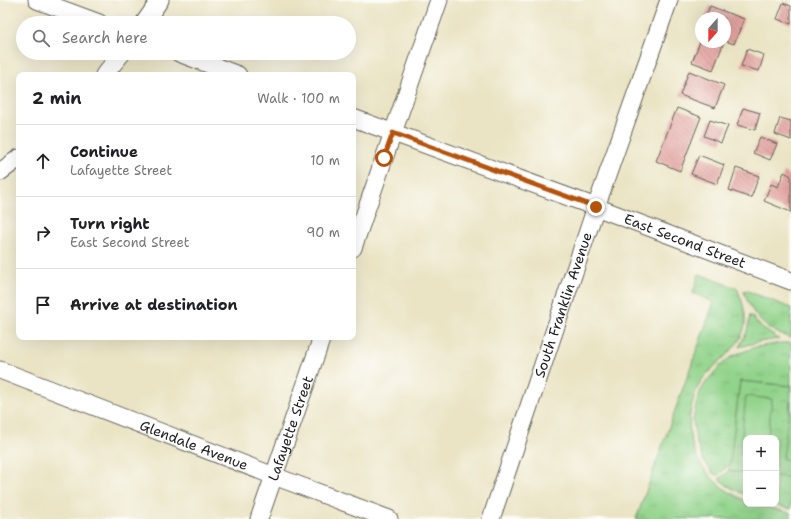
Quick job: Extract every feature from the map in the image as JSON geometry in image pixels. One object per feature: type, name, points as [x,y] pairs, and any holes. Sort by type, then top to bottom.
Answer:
[{"type":"street","points":[[37,0],[80,16]]},
{"type":"street","points":[[149,16],[160,0]]},
{"type":"street","points":[[356,239],[439,0]]},
{"type":"street","name":"South Franklin Avenue","points":[[491,519],[596,207],[669,0]]},
{"type":"street","points":[[106,72],[116,60]]},
{"type":"street","points":[[198,60],[230,72]]},
{"type":"street","name":"East Second Street","points":[[356,119],[596,207],[791,281]]},
{"type":"street","points":[[0,172],[16,160]]},
{"type":"street","name":"Lafayette Street","points":[[259,519],[321,340]]},
{"type":"street","name":"Glendale Avenue","points":[[0,370],[389,519]]},
{"type":"green space","points":[[699,274],[737,288],[744,308],[745,319],[744,329],[737,343],[703,378],[696,391],[689,421],[692,444],[696,454],[708,474],[717,483],[743,499],[743,507],[766,507],[791,513],[791,519],[636,519],[714,302],[693,293]]},
{"type":"green space","points":[[745,290],[791,308],[791,338],[774,331],[761,321],[751,309],[744,292]]},
{"type":"green space","points":[[750,315],[763,329],[779,339],[739,347],[747,332]]},
{"type":"green space","points":[[791,343],[791,386],[740,381],[730,464],[718,475],[714,474],[703,460],[696,441],[693,421],[700,392],[707,381],[728,359],[756,347]]},
{"type":"green space","points":[[740,381],[791,386],[791,477],[779,476],[779,435],[743,435],[743,473],[729,471]]},
{"type":"green space","points":[[746,396],[772,399],[768,435],[743,435],[743,454],[740,454]]},
{"type":"green space","points":[[791,401],[791,460],[783,459]]},
{"type":"green space","points":[[729,471],[743,473],[743,494],[728,486],[719,479]]},
{"type":"green space","points":[[779,476],[791,477],[791,509],[779,506]]},
{"type":"building","points":[[783,3],[791,6],[791,24],[777,19]]},
{"type":"building","points":[[710,6],[726,12],[708,12]]},
{"type":"building","points":[[731,14],[744,19],[734,44],[731,43]]},
{"type":"building","points":[[697,48],[722,48],[713,70],[692,62]]},
{"type":"building","points":[[747,49],[764,55],[759,71],[741,66]]},
{"type":"building","points":[[689,71],[724,85],[715,108],[680,95]]},
{"type":"building","points":[[677,108],[701,117],[680,171],[656,161]]},
{"type":"building","points":[[743,108],[760,113],[755,130],[737,125]]},
{"type":"building","points":[[780,118],[791,121],[791,140],[775,134]]},
{"type":"building","points":[[710,120],[728,126],[721,143],[704,136]]},
{"type":"building","points":[[760,137],[777,144],[770,160],[753,153]]},
{"type":"building","points":[[699,155],[724,165],[717,184],[691,174]]},
{"type":"building","points":[[736,168],[759,176],[751,198],[729,190]]},
{"type":"building","points":[[784,172],[791,176],[791,212],[764,201],[771,184],[778,187]]},
{"type":"route","points":[[384,158],[393,133],[596,207]]}]
